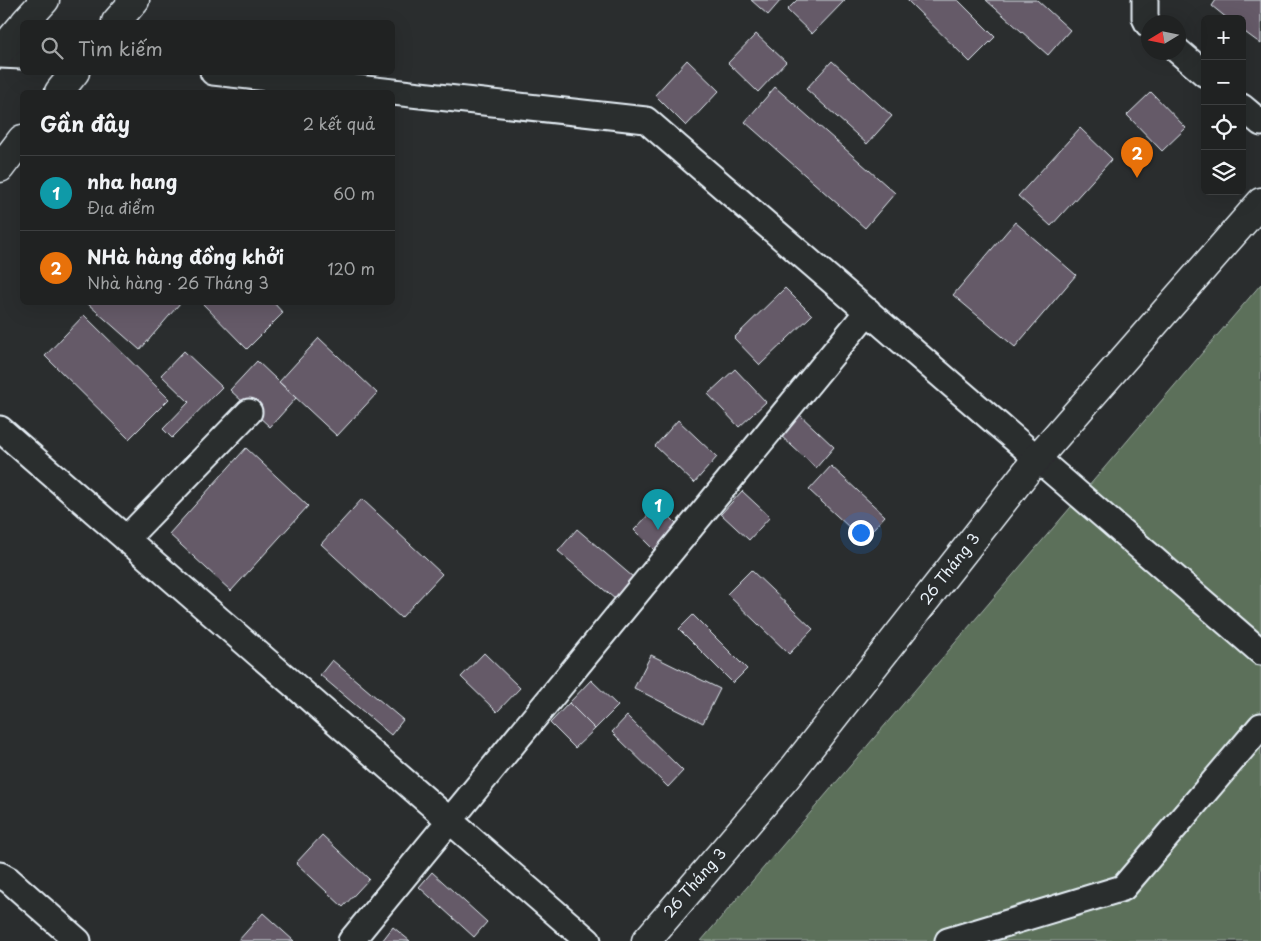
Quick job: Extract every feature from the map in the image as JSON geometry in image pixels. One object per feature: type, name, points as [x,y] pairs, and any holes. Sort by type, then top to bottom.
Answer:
[{"type":"street","points":[[27,20],[44,0]]},
{"type":"street","points":[[118,20],[135,0]]},
{"type":"street","points":[[1145,0],[1145,15]]},
{"type":"street","points":[[0,54],[20,29]]},
{"type":"street","points":[[0,54],[20,56]]},
{"type":"street","points":[[1186,58],[1201,71]]},
{"type":"street","points":[[61,90],[73,75]]},
{"type":"street","points":[[240,75],[375,90]]},
{"type":"street","points":[[395,92],[646,120],[1261,652]]},
{"type":"street","points":[[1246,110],[1261,123]]},
{"type":"street","points":[[0,168],[20,142]]},
{"type":"street","name":"26 Tháng 3","points":[[646,941],[785,779],[1038,458],[1261,202]]},
{"type":"street","points":[[351,941],[868,311]]},
{"type":"street","points":[[126,539],[249,412]]},
{"type":"street","points":[[0,429],[588,941]]},
{"type":"street","points":[[948,941],[1123,888],[1261,726]]},
{"type":"street","points":[[0,875],[9,880],[78,941]]},
{"type":"green space","points":[[1261,284],[1261,941],[701,941]]},
{"type":"building","points":[[751,0],[781,0],[768,15]]},
{"type":"building","points":[[797,0],[845,0],[812,34],[787,10]]},
{"type":"building","points":[[907,0],[958,0],[995,37],[970,62]]},
{"type":"building","points":[[986,0],[1037,0],[1070,30],[1048,55]]},
{"type":"building","points":[[1216,0],[1261,0],[1261,44],[1246,33],[1246,15],[1223,15],[1212,6]]},
{"type":"building","points":[[756,34],[786,62],[758,92],[728,63]]},
{"type":"building","points":[[687,60],[719,91],[686,126],[655,95]]},
{"type":"building","points":[[832,61],[892,116],[867,144],[806,89]]},
{"type":"building","points":[[775,87],[895,193],[865,228],[745,122]]},
{"type":"building","points":[[1151,92],[1186,128],[1162,151],[1127,115]]},
{"type":"building","points":[[1080,128],[1112,159],[1051,226],[1018,196]]},
{"type":"building","points":[[1015,222],[1076,275],[1015,347],[953,295]]},
{"type":"building","points":[[785,288],[812,315],[760,365],[734,338]]},
{"type":"building","points":[[89,305],[178,305],[140,350]]},
{"type":"building","points":[[204,305],[276,305],[283,313],[247,349]]},
{"type":"building","points":[[84,315],[169,399],[129,439],[45,356]]},
{"type":"building","points":[[319,338],[377,393],[337,436],[279,382]]},
{"type":"building","points":[[184,351],[222,387],[172,438],[163,429],[189,402],[161,375]]},
{"type":"building","points":[[257,361],[296,398],[270,427],[230,390]]},
{"type":"building","points":[[735,369],[766,402],[739,427],[708,394]]},
{"type":"building","points":[[799,414],[834,447],[816,468],[780,435]]},
{"type":"building","points":[[678,420],[717,457],[694,483],[655,446]]},
{"type":"building","points":[[246,448],[308,506],[231,591],[169,534]]},
{"type":"building","points":[[831,466],[885,516],[863,540],[809,490]]},
{"type":"building","points":[[742,491],[770,517],[749,540],[721,514]]},
{"type":"building","points":[[362,499],[442,574],[401,618],[321,544]]},
{"type":"building","points":[[658,505],[682,529],[658,554],[634,530]]},
{"type":"building","points":[[577,529],[633,577],[615,599],[558,551]]},
{"type":"building","points":[[751,570],[813,629],[789,654],[727,594]]},
{"type":"building","points":[[693,615],[747,669],[733,683],[679,629]]},
{"type":"building","points":[[484,653],[520,688],[497,712],[461,677]]},
{"type":"building","points":[[651,655],[720,689],[703,723],[634,688]]},
{"type":"building","points":[[332,660],[403,720],[391,735],[320,675]]},
{"type":"building","points":[[591,680],[618,706],[595,729],[569,703]]},
{"type":"building","points":[[569,703],[595,729],[575,748],[550,723]]},
{"type":"building","points":[[627,716],[683,771],[668,787],[612,732]]},
{"type":"building","points":[[322,835],[369,879],[343,907],[296,863]]},
{"type":"building","points":[[432,872],[487,922],[474,937],[419,887]]},
{"type":"building","points":[[263,913],[294,941],[238,941]]},
{"type":"building","points":[[393,927],[410,941],[382,941]]},
{"type":"place","name":"NHà hàng đồng khởi","points":[[1137,178]]},
{"type":"place","name":"nha hang","points":[[658,530]]}]
